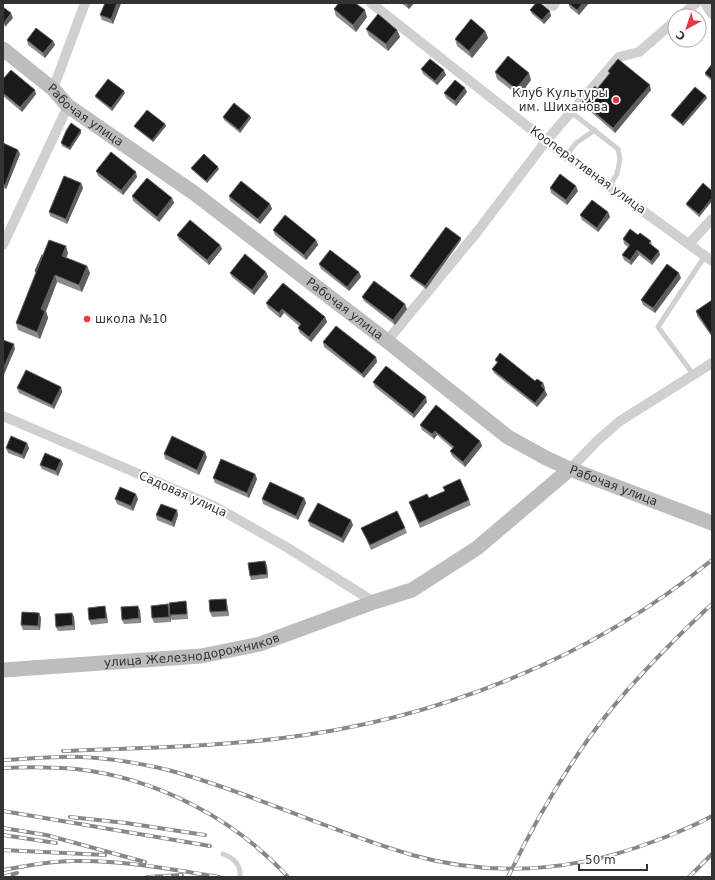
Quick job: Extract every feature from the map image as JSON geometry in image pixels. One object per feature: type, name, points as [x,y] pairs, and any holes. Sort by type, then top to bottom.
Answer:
[{"type":"street","points":[[53,89],[86,3]]},
{"type":"street","name":"Кооперативная улица","points":[[371,3],[546,141],[708,258]]},
{"type":"street","points":[[705,3],[712,14]]},
{"type":"street","points":[[387,341],[477,232],[546,141],[620,57],[638,52],[667,28]]},
{"type":"street","name":"Рабочая улица","points":[[3,50],[53,89],[68,106],[194,193],[387,341],[508,437],[546,458],[570,469],[711,522]]},
{"type":"street","points":[[3,245],[68,106]]},
{"type":"street","points":[[689,244],[712,218]]},
{"type":"street","points":[[570,469],[598,440],[620,421],[712,363]]},
{"type":"street","name":"Садовая улица","points":[[3,416],[214,506],[288,548],[374,602]]},
{"type":"street","name":"улица Железнодорожников","points":[[3,670],[201,656],[260,644],[374,602],[412,590],[471,552],[570,469]]},
{"type":"lane","points":[[571,112],[618,149],[620,159],[617,174],[609,187]]},
{"type":"lane","points":[[566,156],[576,143],[595,130]]},
{"type":"lane","points":[[693,374],[658,327],[708,258]]},
{"type":"lane","points":[[223,854],[232,858],[239,867],[240,877]]},
{"type":"building","points":[[105,3],[117,3],[111,19],[100,15]]},
{"type":"building","points":[[339,3],[355,3],[365,10],[353,25],[334,9]]},
{"type":"building","points":[[536,3],[540,3],[550,11],[542,20],[530,10]]},
{"type":"building","points":[[568,3],[583,3],[577,10]]},
{"type":"building","points":[[3,7],[11,13],[4,23],[3,22]]},
{"type":"building","points":[[378,14],[397,30],[386,44],[366,29]]},
{"type":"building","points":[[471,19],[485,31],[469,51],[455,39]]},
{"type":"building","points":[[36,28],[53,41],[43,53],[27,40]]},
{"type":"building","points":[[508,56],[529,73],[516,89],[495,72]]},
{"type":"building","points":[[430,59],[444,70],[435,81],[421,69]]},
{"type":"building","name":"Клуб Культуры им. Шиханова","points":[[618,59],[650,85],[613,128],[582,102],[595,86],[597,89],[610,73],[608,71]]},
{"type":"building","points":[[712,64],[712,79],[705,73]]},
{"type":"building","points":[[11,70],[35,90],[20,107],[3,93],[3,79]]},
{"type":"building","points":[[108,79],[124,91],[111,108],[95,96]]},
{"type":"building","points":[[455,80],[465,88],[455,101],[444,93]]},
{"type":"building","points":[[695,87],[706,96],[682,124],[671,115]]},
{"type":"building","points":[[234,103],[250,116],[239,130],[223,117]]},
{"type":"building","points":[[147,110],[165,124],[152,140],[134,126]]},
{"type":"building","points":[[71,123],[81,130],[69,148],[61,143]]},
{"type":"building","points":[[3,143],[18,150],[5,185],[3,184]]},
{"type":"building","points":[[111,152],[136,172],[121,190],[96,171]]},
{"type":"building","points":[[204,154],[218,167],[206,181],[191,168]]},
{"type":"building","points":[[560,174],[576,186],[566,200],[550,188]]},
{"type":"building","points":[[64,176],[81,183],[66,219],[49,212]]},
{"type":"building","points":[[147,178],[172,198],[157,217],[132,196]]},
{"type":"building","points":[[241,181],[270,204],[258,219],[229,196]]},
{"type":"building","points":[[703,183],[712,191],[712,198],[699,214],[686,204]]},
{"type":"building","points":[[592,200],[608,212],[597,228],[580,215]]},
{"type":"building","points":[[285,215],[316,240],[304,255],[273,230]]},
{"type":"building","points":[[190,220],[220,245],[207,260],[177,235]]},
{"type":"building","points":[[446,227],[461,238],[425,286],[410,276]]},
{"type":"building","points":[[630,229],[638,235],[640,233],[651,241],[649,243],[659,251],[651,261],[637,250],[630,260],[622,255],[630,245],[623,239]]},
{"type":"building","points":[[49,240],[66,246],[62,256],[87,266],[79,285],[55,275],[41,309],[45,311],[37,332],[16,323]]},
{"type":"building","points":[[330,250],[359,272],[347,287],[319,264]]},
{"type":"building","points":[[245,254],[266,272],[252,290],[230,273]]},
{"type":"building","points":[[43,255],[36,272],[35,271]]},
{"type":"building","points":[[667,264],[679,273],[653,308],[641,300]]},
{"type":"building","points":[[374,281],[405,304],[393,320],[362,297]]},
{"type":"building","points":[[283,283],[325,317],[309,337],[298,328],[301,324],[282,309],[279,313],[266,303]]},
{"type":"building","points":[[712,300],[712,334],[711,334],[696,311]]},
{"type":"building","points":[[336,326],[376,357],[362,374],[323,342]]},
{"type":"building","points":[[3,340],[14,344],[3,369]]},
{"type":"building","points":[[500,353],[535,381],[537,379],[543,383],[541,386],[545,390],[535,403],[492,369],[498,362],[495,360]]},
{"type":"building","points":[[386,366],[426,397],[413,414],[373,382]]},
{"type":"building","points":[[26,370],[61,387],[52,405],[17,388]]},
{"type":"building","points":[[436,405],[480,441],[463,462],[450,451],[454,447],[435,431],[432,434],[420,425]]},
{"type":"building","points":[[11,436],[27,443],[22,455],[6,448]]},
{"type":"building","points":[[172,436],[205,452],[197,470],[164,454]]},
{"type":"building","points":[[45,453],[61,460],[56,471],[40,465]]},
{"type":"building","points":[[221,459],[255,474],[247,493],[213,478]]},
{"type":"building","points":[[460,479],[469,500],[419,523],[409,502],[427,494],[429,498],[445,491],[443,487]]},
{"type":"building","points":[[270,482],[304,498],[296,516],[262,499]]},
{"type":"building","points":[[120,487],[136,494],[131,506],[115,499]]},
{"type":"building","points":[[318,503],[351,520],[342,538],[308,521]]},
{"type":"building","points":[[161,504],[177,510],[172,522],[156,515]]},
{"type":"building","points":[[397,511],[405,528],[370,545],[361,528]]},
{"type":"building","points":[[265,561],[267,574],[250,576],[248,563]]},
{"type":"building","points":[[226,599],[227,611],[210,612],[209,600]]},
{"type":"building","points":[[186,601],[187,614],[170,615],[169,603]]},
{"type":"building","points":[[168,604],[169,617],[152,618],[151,606]]},
{"type":"building","points":[[105,606],[106,618],[89,620],[88,608]]},
{"type":"building","points":[[138,606],[139,618],[122,620],[121,607]]},
{"type":"building","points":[[22,612],[39,613],[38,626],[21,625]]},
{"type":"building","points":[[72,613],[73,625],[56,627],[55,614]]},
{"type":"railway","points":[[63,751],[196,746],[275,739],[334,730],[392,718],[450,701],[506,681],[561,656],[614,628],[664,596],[712,560]]},
{"type":"railway","points":[[508,877],[526,841],[556,789],[589,738],[617,702],[647,668],[712,604]]},
{"type":"railway","points":[[3,760],[80,757],[113,760],[157,767],[226,788],[391,849],[443,862],[473,867],[504,869],[535,868],[565,865],[595,859],[655,841],[684,830],[712,816]]},
{"type":"railway","points":[[3,768],[40,767],[76,769],[135,781],[164,792],[192,804],[243,836],[267,856],[288,877]]},
{"type":"railway","points":[[3,811],[210,846]]},
{"type":"railway","points":[[70,817],[126,823],[205,835]]},
{"type":"railway","points":[[3,828],[46,835],[145,862]]},
{"type":"railway","points":[[3,835],[56,843]]},
{"type":"railway","points":[[3,850],[105,855]]},
{"type":"railway","points":[[689,877],[712,854]]},
{"type":"railway","points":[[3,870],[56,862],[91,861],[146,866],[219,877]]},
{"type":"railway","points":[[3,877],[17,873]]},
{"type":"railway","points":[[147,877],[182,875]]},
{"type":"place","name":"Клуб Культуры им. Шиханова","points":[[616,100]]},
{"type":"place","name":"школа №10","points":[[87,319]]}]
